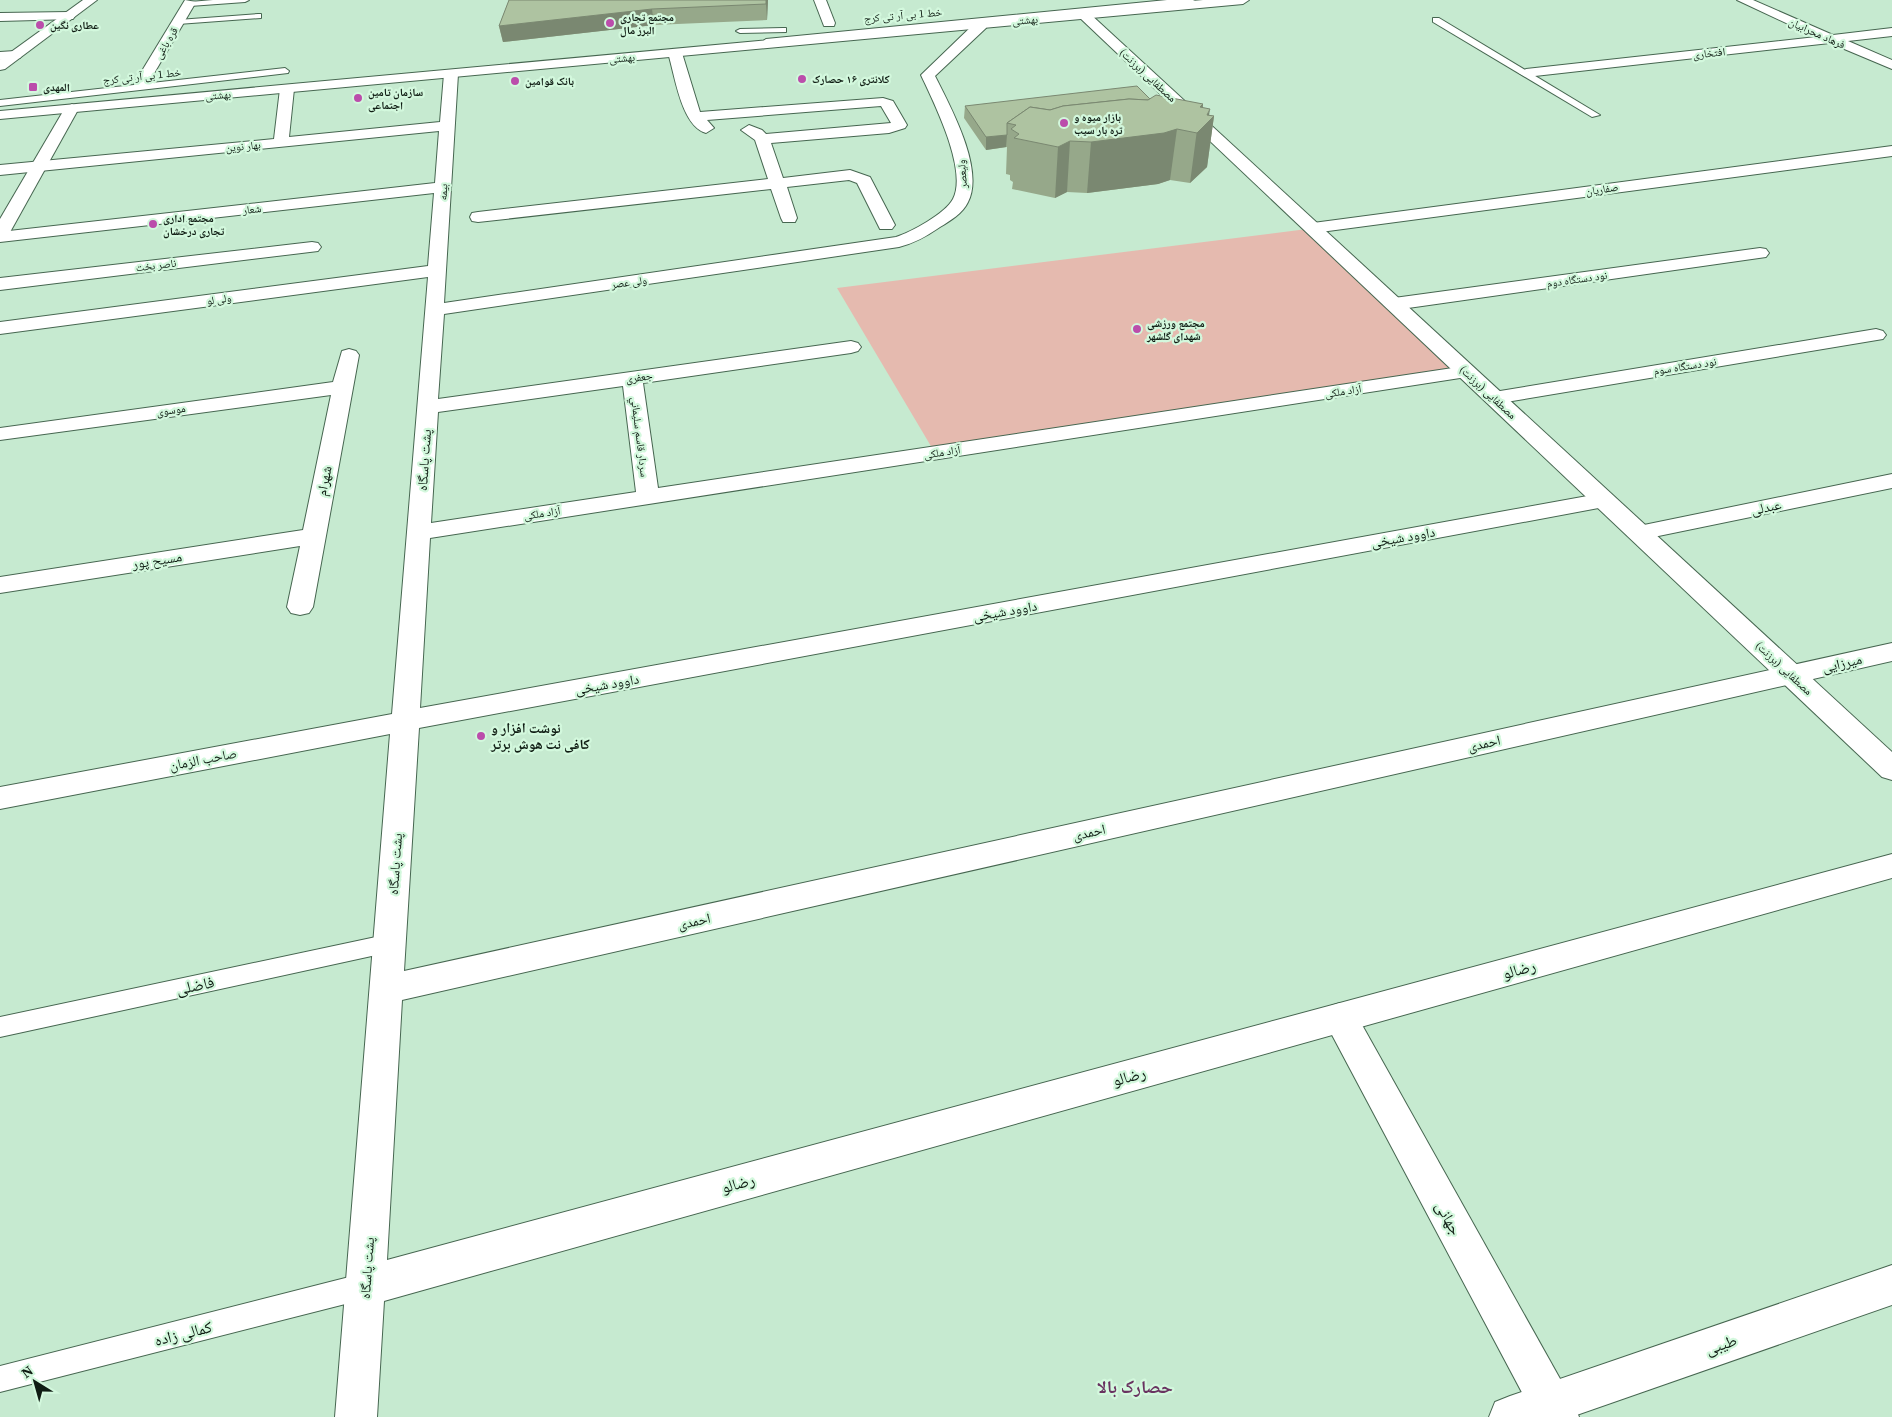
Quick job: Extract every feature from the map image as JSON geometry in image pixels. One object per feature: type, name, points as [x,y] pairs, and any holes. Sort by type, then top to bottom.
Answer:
[{"type":"street","points":[[0,66],[91,0]]},
{"type":"street","points":[[820,0],[829,23]]},
{"type":"street","name":"بهشتی","points":[[735,31],[1094,0]]},
{"type":"street","name":"بهشتی","points":[[0,115],[1243,0]]},
{"type":"street","name":"فرهاد محرابیان","points":[[1743,0],[1892,65]]},
{"type":"street","name":"قره باغی","points":[[141,84],[190,3]]},
{"type":"street","name":"مصطفایی (برزنت)","points":[[1084,15],[1892,769]]},
{"type":"street","points":[[0,18],[69,16]]},
{"type":"street","name":"ولیعصر","points":[[824,254],[899,242],[932,226],[950,214],[960,202],[964,191],[962,159],[954,130],[928,75],[981,25]]},
{"type":"street","name":"افتخاری","points":[[1526,73],[1892,32]]},
{"type":"street","points":[[675,53],[694,116],[706,128],[749,130],[757,133],[762,139],[789,218]]},
{"type":"street","points":[[0,56],[15,55]]},
{"type":"street","points":[[489,56],[484,62],[485,64],[507,69]]},
{"type":"street","points":[[414,78],[434,71],[438,66],[432,62]]},
{"type":"street","name":"بهشتی","points":[[0,96],[290,71]]},
{"type":"street","name":"بیمه","points":[[435,310],[451,74]]},
{"type":"street","points":[[281,142],[287,89]]},
{"type":"street","points":[[694,116],[883,102],[888,104],[900,125],[889,128],[762,139]]},
{"type":"street","points":[[2,229],[72,108]]},
{"type":"street","name":"بهار نوین","points":[[0,170],[448,126]]},
{"type":"street","name":"صفاریان","points":[[1313,228],[1892,150]]},
{"type":"street","points":[[478,217],[850,175],[864,180],[886,225]]},
{"type":"street","name":"شعار","points":[[2,229],[443,187]]},
{"type":"street","name":"ناصر بخت","points":[[0,284],[312,246]]},
{"type":"street","name":"نود دستگاه دوم","points":[[1394,304],[1760,253]]},
{"type":"street","name":"ولی عصر","points":[[435,310],[824,254]]},
{"type":"street","name":"ولی لو","points":[[0,328],[437,270]]},
{"type":"street","name":"پشت پاسگاه","points":[[356,1417],[435,310]]},
{"type":"street","name":"نود دستگاه سوم","points":[[1494,398],[1876,335]]},
{"type":"street","name":"جعفری","points":[[428,408],[851,347]]},
{"type":"street","name":"شهرام","points":[[300,607],[349,355]]},
{"type":"street","name":"آزاد ملکی","points":[[419,532],[1466,372]]},
{"type":"street","name":"سردار قاسم سليماني","points":[[632,378],[648,496]]},
{"type":"street","name":"موسوی","points":[[0,434],[343,387]]},
{"type":"street","name":"عبدلی","points":[[1639,533],[1892,480]]},
{"type":"street","name":"داوود شیخی","points":[[406,721],[1604,500]]},
{"type":"street","name":"مسیح پور","points":[[0,585],[314,536]]},
{"type":"street","name":"میرزایی","points":[[1791,675],[1892,652]]},
{"type":"street","name":"احمدی","points":[[387,990],[1791,675]]},
{"type":"street","name":"صاحب الزمان","points":[[0,798],[406,721]]},
{"type":"street","name":"رضالو","points":[[365,1286],[1892,866]]},
{"type":"street","name":"جهانی","points":[[1340,1018],[1554,1410]]},
{"type":"street","name":"طیبی","points":[[1510,1417],[1554,1410],[1892,1285]]},
{"type":"lane","points":[[190,3],[245,0]]},
{"type":"lane","name":"خط 1 بی آر تی کرج","points":[[735,31],[799,30],[1130,0]]},
{"type":"lane","name":"خط 1 بی آر تی کرج","points":[[706,50],[800,37],[1191,0]]},
{"type":"lane","points":[[178,22],[258,16]]},
{"type":"lane","points":[[1436,20],[1595,115]]},
{"type":"lane","name":"خط 1 بی آر تی کرج","points":[[0,103],[290,71]]},
{"type":"lane","name":"خط 1 بی آر تی کرج","points":[[0,107],[184,92],[270,90]]},
{"type":"lane","name":"فاضلی","points":[[0,1026],[390,943]]},
{"type":"lane","name":"کمالی زاده","points":[[0,1379],[365,1286]]},
{"type":"shaded area","name":"مجتمع ورزشی شهدای گلشهر","points":[[1307,229],[1455,369],[938,458],[837,288]]},
{"type":"building","points":[[509,0],[766,0],[766,4],[652,9],[499,26]]},
{"type":"building","points":[[1137,86],[1150,99],[1129,99],[1063,106],[1050,110],[1030,107],[1007,123],[1007,135],[986,137],[965,106]]},
{"type":"building","name":"بازار میوه و تره بار سیب","points":[[1156,95],[1203,104],[1200,107],[1210,109],[1207,115],[1214,116],[1197,133],[1177,129],[1164,133],[1091,142],[1070,141],[1058,147],[1014,138],[1019,134],[1011,129],[1016,125],[1007,123],[1030,107],[1050,110],[1063,106],[1129,99],[1148,100]]},
{"type":"place","name":"مجتمع تجاری البرز مال","points":[[610,23]]},
{"type":"place","name":"عطاری نگین","points":[[40,25]]},
{"type":"place","name":"کلانتری ۱۶ حصارک","points":[[802,79]]},
{"type":"place","name":"بانک قوامین","points":[[515,81]]},
{"type":"place","name":"المهدی","points":[[33,87]]},
{"type":"place","name":"سازمان تامین اجتماعی","points":[[358,98]]},
{"type":"place","name":"بازار میوه و تره بار سیب","points":[[1064,123]]},
{"type":"place","name":"مجتمع اداری تجاری درخشان","points":[[153,224]]},
{"type":"place","name":"مجتمع ورزشی شهدای گلشهر","points":[[1137,329]]},
{"type":"place","name":"نوشت افزار و کافی نت هوش برتر","points":[[481,736]]},
{"type":"district","name":"حصارک بالا","points":[[1135,1387]]}]
